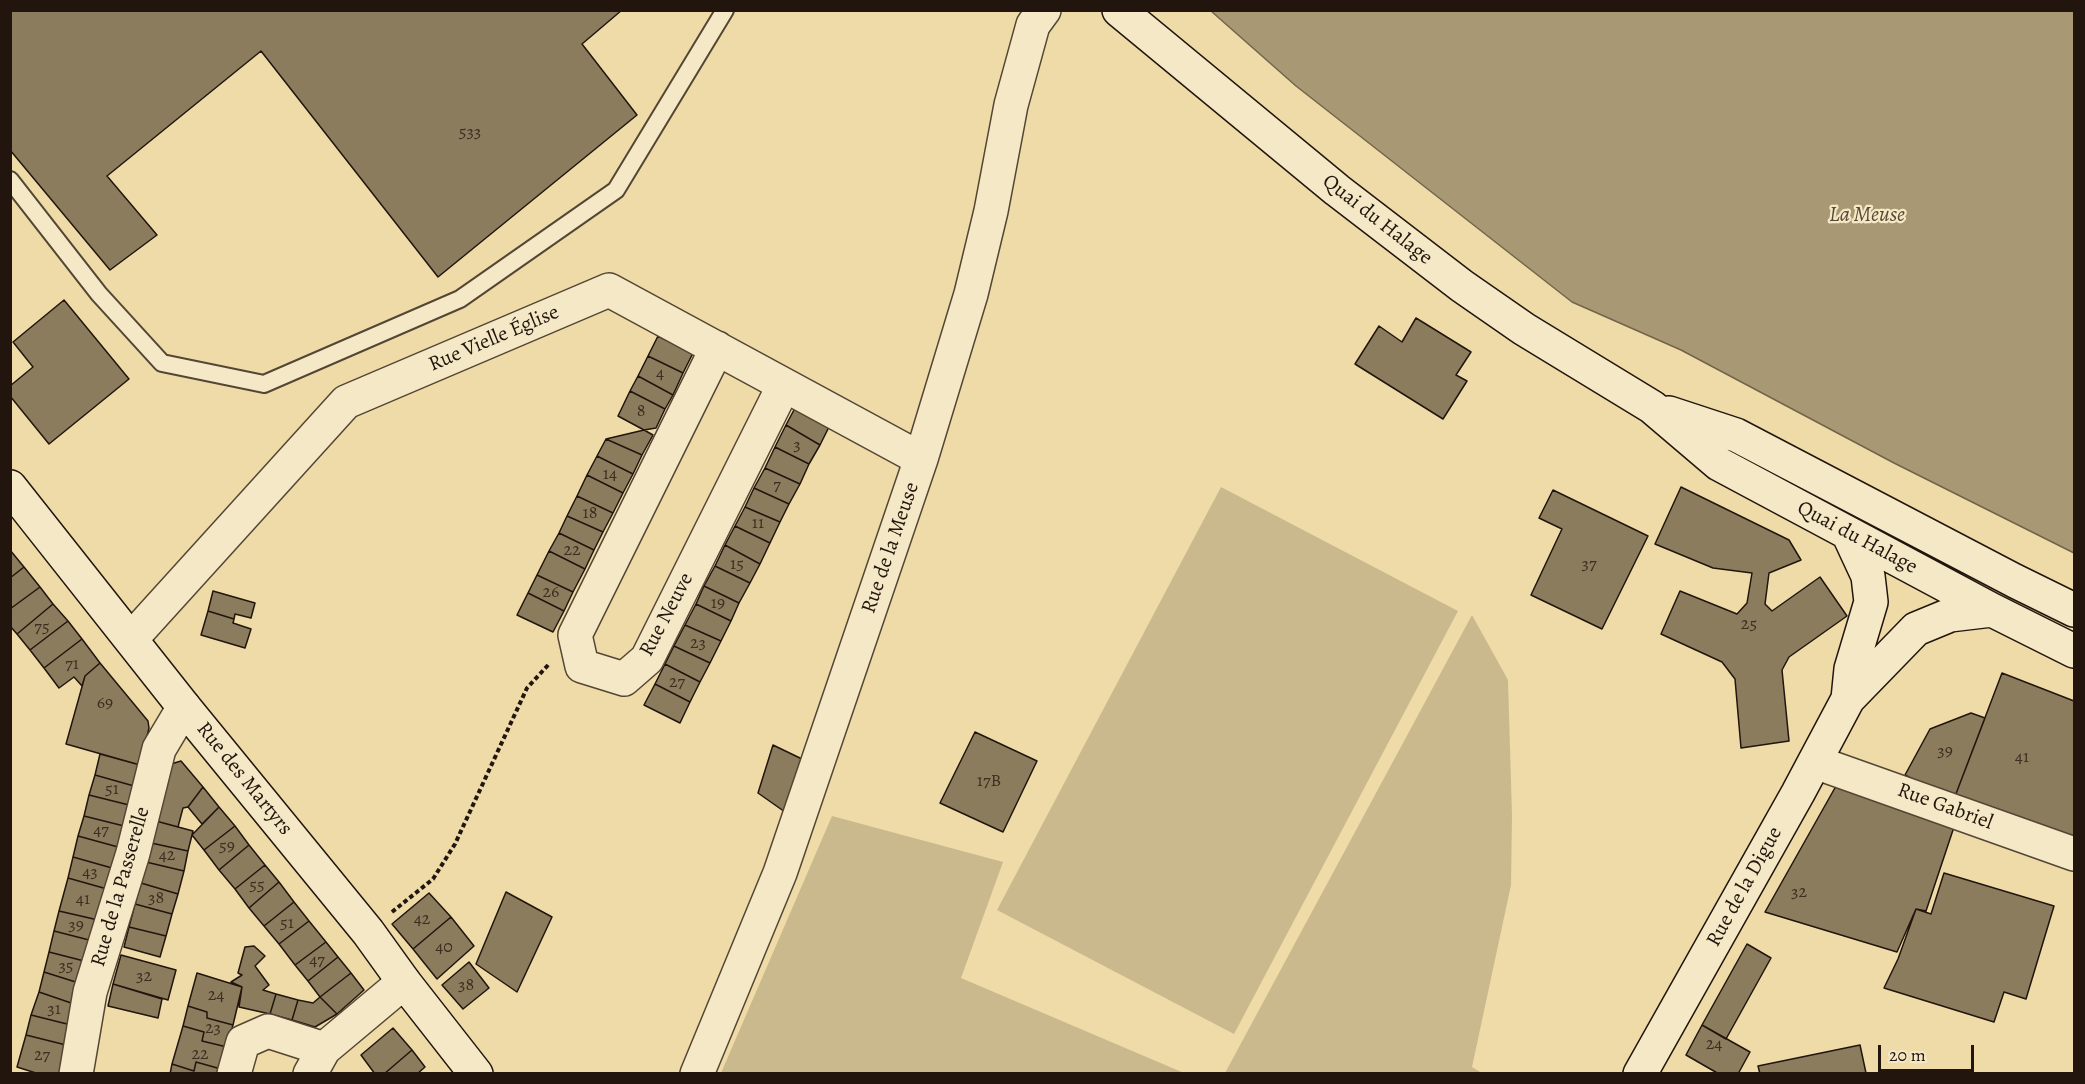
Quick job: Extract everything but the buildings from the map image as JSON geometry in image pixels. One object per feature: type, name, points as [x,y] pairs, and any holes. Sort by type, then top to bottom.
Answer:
[{"type":"street","name":"Rue de la Meuse","points":[[696,1074],[780,873],[921,459],[971,294],[991,210],[1011,105],[1033,25],[1044,10]]},
{"type":"street","name":"Quai du Halage","points":[[1119,10],[1337,190],[1462,286],[1524,329],[1652,406],[1719,464],[1992,610],[2074,651]]},
{"type":"street","name":"Rue Vielle Église","points":[[132,638],[346,402],[609,290],[921,459]]},
{"type":"street","points":[[575,634],[717,348]]},
{"type":"street","name":"Rue Neuve","points":[[575,634],[582,666],[624,679],[647,659],[784,385]]},
{"type":"street","name":"Quai du Halage","points":[[1652,406],[1736,435],[2074,610]]},
{"type":"street","name":"Rue des Martyrs","points":[[10,487],[132,638],[184,707],[368,932],[476,1074]]},
{"type":"street","name":"Rue de la Digue","points":[[1848,533],[1868,576],[1871,602],[1851,669],[1848,699]]},
{"type":"street","name":"Rue de la Digue","points":[[1640,1074],[1848,699],[1916,629],[1950,615],[1992,610]]},
{"type":"street","name":"Rue de la Passerelle","points":[[76,1074],[90,992],[133,853],[159,749],[184,707]]},
{"type":"street","name":"Rue Gabriel","points":[[1815,762],[2074,854]]},
{"type":"street","points":[[234,1074],[243,1042],[268,1032],[317,1061],[404,982]]},
{"type":"lane","points":[[10,180],[99,294],[162,363],[264,384],[460,299],[616,190],[725,10]]},
{"type":"path","points":[[368,932],[433,879],[455,844],[527,688],[575,634]]},
{"type":"shaded area","points":[[1221,487],[1458,611],[1234,1034],[997,910]]},
{"type":"shaded area","points":[[1472,615],[1508,680],[1512,816],[1511,885],[1472,1067],[1482,1073],[1225,1073]]},
{"type":"shaded area","points":[[832,816],[1003,862],[961,978],[1184,1073],[721,1073]]},
{"type":"water","name":"La Meuse","points":[[1211,11],[2074,11],[2074,553],[1894,463],[1681,350],[1572,302],[1296,86]]}]
